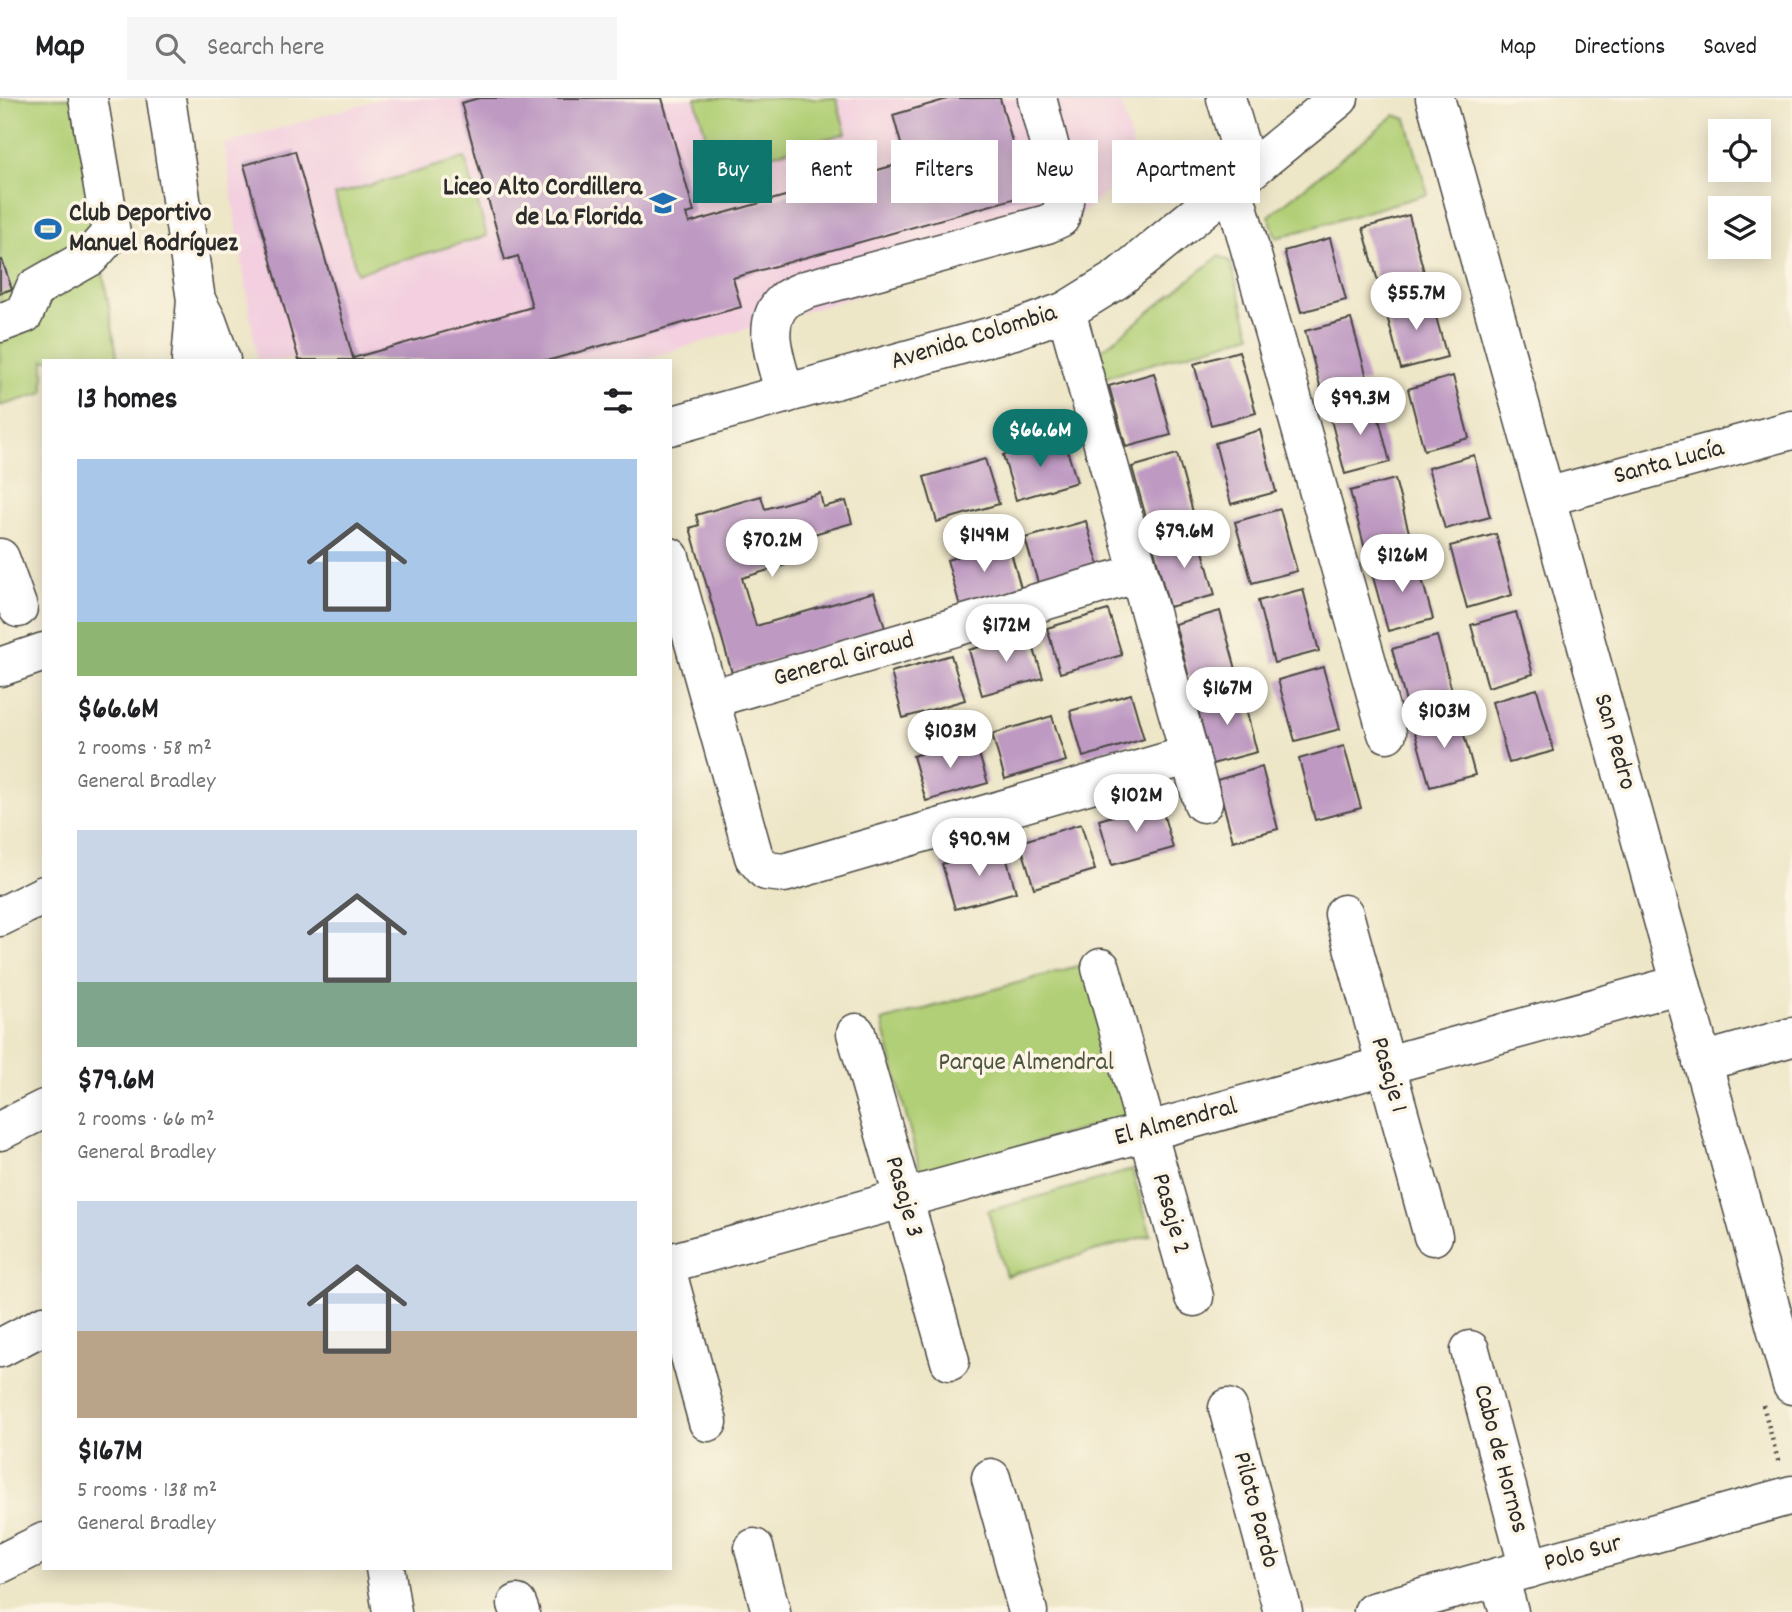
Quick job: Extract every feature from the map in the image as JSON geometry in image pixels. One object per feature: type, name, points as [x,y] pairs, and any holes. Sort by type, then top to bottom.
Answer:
[{"type":"street","points":[[0,323],[24,314],[35,288],[90,257],[111,233],[88,98]]},
{"type":"street","points":[[166,98],[196,300],[191,359]]},
{"type":"street","points":[[785,394],[770,323],[784,300],[805,290],[1034,228],[1060,218],[1064,202],[1037,98]]},
{"type":"street","points":[[1226,98],[1233,140]]},
{"type":"street","name":"Avenida Colombia","points":[[1260,163],[1339,98]]},
{"type":"street","name":"San Pedro","points":[[1435,98],[1792,1385]]},
{"type":"street","name":"Avenida Colombia","points":[[672,425],[1014,330],[1066,311],[1116,280],[1211,203]]},
{"type":"street","points":[[1246,203],[1387,733]]},
{"type":"street","points":[[196,300],[221,359]]},
{"type":"street","points":[[1066,311],[1203,803]]},
{"type":"street","name":"Santa Lucía","points":[[1546,496],[1792,430]]},
{"type":"street","points":[[0,558],[21,608]]},
{"type":"street","points":[[672,564],[754,857],[766,871],[784,873],[1190,755]]},
{"type":"street","name":"General Giraud","points":[[710,699],[1139,573]]},
{"type":"street","points":[[0,667],[42,653]]},
{"type":"street","points":[[0,917],[42,896]]},
{"type":"street","name":"Pasaje 1","points":[[1343,914],[1433,1236]]},
{"type":"street","name":"Pasaje 2","points":[[1101,968],[1194,1297]]},
{"type":"street","name":"El Almendral","points":[[672,1262],[1681,984]]},
{"type":"street","name":"Pasaje 3","points":[[856,1033],[950,1361]]},
{"type":"street","points":[[1702,1062],[1792,1037]]},
{"type":"street","points":[[0,1131],[42,1110]]},
{"type":"street","points":[[672,1290],[708,1422]]},
{"type":"street","points":[[0,1348],[42,1326]]},
{"type":"street","name":"Cabo de Hornos","points":[[1470,1350],[1512,1586]]},
{"type":"street","name":"Piloto Pardo","points":[[1228,1408],[1283,1612]]},
{"type":"street","points":[[991,1478],[1028,1612]]},
{"type":"street","name":"Polo Sur","points":[[1373,1612],[1512,1586],[1792,1495]]},
{"type":"street","points":[[0,1564],[42,1543]]},
{"type":"street","points":[[754,1548],[771,1612]]},
{"type":"street","points":[[385,1570],[392,1612]]},
{"type":"shaded area","name":"Liceo Alto Cordillera de La Florida","points":[[384,98],[1120,98],[1131,140],[1112,140],[1112,188],[1098,200],[1098,140],[1012,140],[1012,203],[1094,203],[1050,239],[644,359],[257,359],[224,144]]},
{"type":"green space","name":"Club Deportivo Manuel Rodríguez","points":[[0,98],[73,98],[118,359],[42,359],[42,394],[0,406]]},
{"type":"green space","points":[[695,98],[836,98],[846,133],[822,140],[786,140],[786,151],[772,155],[772,140],[707,140]]},
{"type":"green space","points":[[1395,115],[1406,119],[1428,194],[1276,238],[1269,216]]},
{"type":"green space","points":[[465,158],[487,236],[357,273],[335,195]]},
{"type":"green space","points":[[1219,256],[1230,261],[1251,335],[1099,379],[1093,357]]},
{"type":"green space","name":"Parque Almendral","points":[[1088,963],[1128,1117],[921,1174],[882,1021]]},
{"type":"green space","points":[[1132,1170],[1151,1235],[1006,1276],[988,1211]]},
{"type":"building","points":[[479,98],[662,98],[694,212],[686,214],[689,223],[760,203],[772,203],[772,200],[786,196],[786,203],[877,203],[877,170],[891,166],[891,203],[998,203],[998,140],[900,140],[893,115],[951,98],[1000,98],[1012,141],[1012,199],[733,278],[741,307],[554,359],[299,359],[244,165],[295,151],[353,358],[532,307],[518,256],[505,260],[461,103]]},
{"type":"building","points":[[1409,215],[1425,276],[1380,289],[1363,228]]},
{"type":"building","points":[[1330,238],[1346,300],[1301,312],[1284,251]]},
{"type":"building","points":[[2,260],[12,289],[0,293],[0,261]]},
{"type":"building","points":[[1430,295],[1447,357],[1401,369],[1385,308]]},
{"type":"building","points":[[1351,319],[1368,381],[1322,393],[1305,331]]},
{"type":"building","points":[[1239,351],[1256,413],[1211,425],[1194,364]]},
{"type":"building","points":[[1154,373],[1171,435],[1126,447],[1109,386]]},
{"type":"building","points":[[1453,376],[1469,438],[1424,450],[1408,389]]},
{"type":"building","points":[[1374,400],[1390,462],[1345,474],[1329,412]]},
{"type":"building","points":[[1260,430],[1276,492],[1231,504],[1215,443]]},
{"type":"building","points":[[1063,437],[1077,482],[1016,500],[1003,455]]},
{"type":"building","points":[[1177,454],[1194,516],[1149,528],[1132,467]]},
{"type":"building","points":[[1474,455],[1490,517],[1445,529],[1428,468]]},
{"type":"building","points":[[985,459],[999,504],[937,522],[924,477]]},
{"type":"building","points":[[1395,479],[1411,540],[1366,553],[1350,491]]},
{"type":"building","points":[[820,493],[823,507],[846,501],[852,523],[779,544],[785,565],[742,578],[756,626],[874,592],[885,628],[732,673],[690,528],[699,525],[696,515],[761,496],[765,509]]},
{"type":"building","points":[[1280,509],[1297,571],[1252,583],[1235,522]]},
{"type":"building","points":[[1086,521],[1099,566],[1038,583],[1025,538]]},
{"type":"building","points":[[1198,533],[1215,595],[1169,607],[1153,546]]},
{"type":"building","points":[[1496,534],[1512,595],[1467,608],[1450,546]]},
{"type":"building","points":[[1008,542],[1021,588],[960,606],[947,560]]},
{"type":"building","points":[[1416,557],[1433,619],[1388,631],[1371,570]]},
{"type":"building","points":[[1303,589],[1319,651],[1274,663],[1258,601]]},
{"type":"building","points":[[1108,610],[1122,655],[1060,673],[1047,628]]},
{"type":"building","points":[[1220,611],[1237,673],[1191,685],[1175,624]]},
{"type":"building","points":[[1516,612],[1533,674],[1488,687],[1471,625]]},
{"type":"building","points":[[1029,633],[1043,678],[982,695],[969,650]]},
{"type":"building","points":[[1437,636],[1454,698],[1408,710],[1392,649]]},
{"type":"building","points":[[951,655],[965,700],[903,718],[891,672]]},
{"type":"building","points":[[1323,667],[1340,729],[1295,741],[1278,680]]},
{"type":"building","points":[[1537,689],[1554,751],[1509,763],[1492,702]]},
{"type":"building","points":[[1241,690],[1257,752],[1212,764],[1196,703]]},
{"type":"building","points":[[1131,694],[1144,739],[1083,757],[1070,711]]},
{"type":"building","points":[[1458,713],[1475,775],[1430,787],[1413,726]]},
{"type":"building","points":[[1052,716],[1066,761],[1005,779],[992,734]]},
{"type":"building","points":[[974,738],[988,783],[926,801],[913,756]]},
{"type":"building","points":[[1344,746],[1361,808],[1315,820],[1299,759]]},
{"type":"building","points":[[1262,767],[1278,829],[1233,841],[1217,780]]},
{"type":"building","points":[[1160,802],[1173,848],[1112,865],[1099,820]]},
{"type":"building","points":[[1081,824],[1095,870],[1034,888],[1020,842]]},
{"type":"building","points":[[1003,846],[1016,892],[955,909],[942,864]]},
{"type":"place","name":"Liceo Alto Cordillera de La Florida","points":[[663,203]]},
{"type":"place","name":"Club Deportivo Manuel Rodríguez","points":[[48,229]]}]
